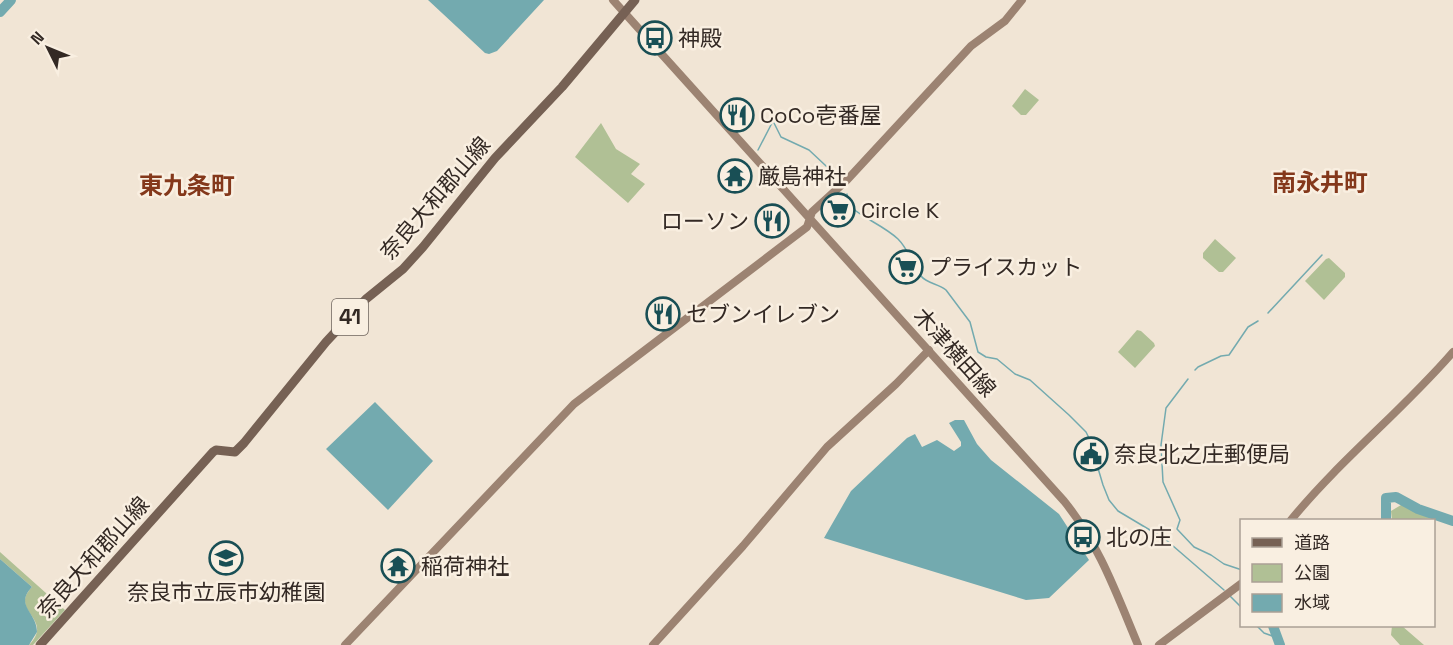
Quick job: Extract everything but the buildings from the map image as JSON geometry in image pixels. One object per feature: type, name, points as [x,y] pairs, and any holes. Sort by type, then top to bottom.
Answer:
[{"type":"main road","name":"奈良大和郡山線","points":[[40,645],[213,452],[216,450],[235,452],[244,443],[317,352],[358,308],[387,280],[403,269],[423,247],[488,166],[562,87],[635,0]]},
{"type":"street","name":"木津横田線","points":[[613,0],[1074,514],[1113,584],[1138,645]]},
{"type":"street","points":[[345,645],[574,404],[807,226],[812,212],[847,180],[971,46],[1005,21],[1022,0]]},
{"type":"street","points":[[653,645],[743,546],[827,447],[897,384],[929,350]]},
{"type":"street","points":[[1292,519],[1319,487],[1420,390],[1453,352]]},
{"type":"street","points":[[1159,645],[1240,585]]},
{"type":"green space","points":[[1025,89],[1039,100],[1026,115],[1021,115],[1012,106]]},
{"type":"green space","points":[[601,123],[616,149],[640,164],[631,174],[645,184],[628,203],[575,157]]},
{"type":"green space","points":[[1215,239],[1236,258],[1223,272],[1219,272],[1203,258],[1203,253]]},
{"type":"green space","points":[[1329,258],[1345,273],[1345,277],[1324,300],[1305,281]]},
{"type":"green space","points":[[1137,330],[1141,331],[1155,346],[1135,368],[1118,352]]},
{"type":"green space","points":[[1406,502],[1443,516],[1442,519],[1392,519],[1391,511]]},
{"type":"green space","points":[[0,552],[65,610],[33,645],[29,645],[36,636],[37,628],[25,603],[26,596],[32,587],[0,559]]},
{"type":"green space","points":[[1392,627],[1403,627],[1424,645],[1400,645],[1391,635]]},
{"type":"water","points":[[428,0],[544,0],[497,51],[489,54],[485,53]]},
{"type":"water","points":[[375,402],[433,461],[388,510],[326,449]]},
{"type":"water","points":[[964,420],[977,444],[991,460],[1059,514],[1089,560],[1049,598],[1026,600],[824,538],[851,491],[907,438],[915,434],[922,447],[937,440],[954,451],[961,446],[961,442],[949,423]]},
{"type":"water","points":[[0,559],[32,587],[25,599],[37,632],[29,645],[0,645]]},
{"type":"waterway","points":[[0,12],[11,0]]},
{"type":"waterway","points":[[758,150],[773,121],[781,137],[809,150],[841,180]]},
{"type":"waterway","points":[[847,194],[847,204],[898,239],[923,278],[946,290],[970,322],[978,352],[986,357],[997,359],[1015,374],[1030,380],[1086,432],[1109,500],[1118,511],[1165,539],[1224,590]]},
{"type":"waterway","points":[[1268,313],[1322,255]]},
{"type":"waterway","points":[[1195,370],[1221,356],[1229,355],[1248,327],[1258,321]]},
{"type":"waterway","points":[[1188,379],[1166,408],[1161,445],[1163,482],[1180,520],[1177,529],[1194,547],[1224,564],[1240,569]]},
{"type":"waterway","points":[[1386,519],[1386,498],[1396,497],[1418,509],[1453,521]]},
{"type":"waterway","points":[[1230,596],[1240,606]]},
{"type":"waterway","points":[[1258,627],[1264,633],[1278,638]]},
{"type":"waterway","points":[[1273,627],[1280,645]]},
{"type":"place","name":"神殿","points":[[655,38]]},
{"type":"place","name":"CoCo壱番屋","points":[[737,115]]},
{"type":"place","name":"厳島神社","points":[[735,176]]},
{"type":"place","name":"Circle K","points":[[838,210]]},
{"type":"place","name":"ローソン","points":[[772,221]]},
{"type":"place","name":"プライスカット","points":[[906,267]]},
{"type":"place","name":"セブンイレブン","points":[[663,314]]},
{"type":"place","name":"奈良北之庄郵便局","points":[[1091,454]]},
{"type":"place","name":"北の庄","points":[[1083,537]]},
{"type":"place","name":"奈良市立辰市幼稚園","points":[[226,558]]},
{"type":"place","name":"稲荷神社","points":[[398,566]]},
{"type":"district","name":"南永井町","points":[[1320,183]]},
{"type":"district","name":"東九条町","points":[[187,186]]}]
